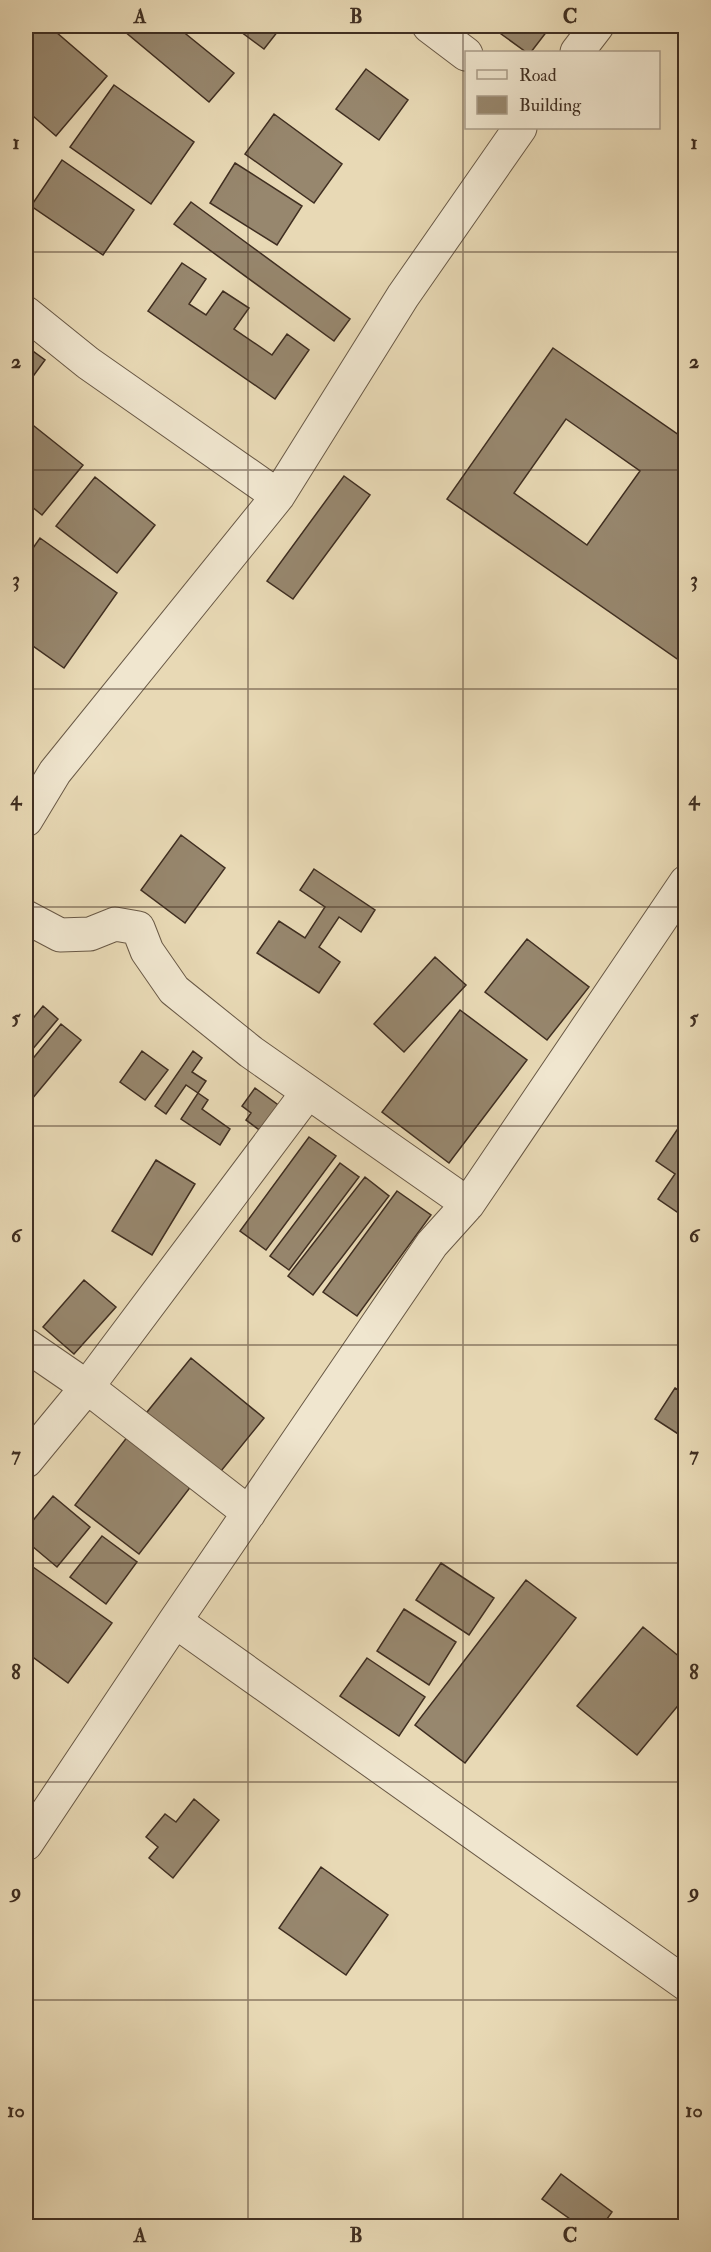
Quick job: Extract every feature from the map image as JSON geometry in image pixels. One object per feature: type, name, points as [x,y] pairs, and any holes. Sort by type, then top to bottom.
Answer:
[{"type":"street","points":[[429,26],[465,53]]},
{"type":"street","points":[[578,51],[597,26]]},
{"type":"street","points":[[26,820],[56,772],[278,496],[403,297],[518,129]]},
{"type":"street","points":[[26,313],[88,363],[278,496]]},
{"type":"street","points":[[26,1844],[432,1244],[468,1204],[686,882]]},
{"type":"street","points":[[26,917],[60,935],[90,934],[115,924],[138,928],[147,951],[174,990],[251,1052],[468,1204]]},
{"type":"street","points":[[26,1461],[87,1387],[308,1092]]},
{"type":"street","points":[[26,1346],[87,1387],[249,1513]]},
{"type":"street","points":[[175,1621],[686,1984]]},
{"type":"building","points":[[37,26],[49,26],[107,76],[56,136],[26,110],[26,39]]},
{"type":"building","points":[[118,26],[176,26],[234,73],[209,102]]},
{"type":"building","points":[[233,26],[282,26],[264,49]]},
{"type":"building","points":[[490,26],[551,26],[532,51],[525,51]]},
{"type":"building","points":[[366,69],[408,100],[379,140],[336,109]]},
{"type":"building","points":[[114,85],[194,142],[151,204],[70,147]]},
{"type":"building","points":[[274,114],[342,164],[314,203],[245,154]]},
{"type":"building","points":[[62,160],[134,210],[103,255],[31,206]]},
{"type":"building","points":[[235,163],[302,206],[277,245],[210,203]]},
{"type":"building","points":[[191,202],[350,319],[334,341],[174,224]]},
{"type":"building","points":[[182,263],[206,279],[189,304],[206,315],[223,291],[249,308],[234,329],[272,355],[287,334],[309,350],[275,399],[148,311]]},
{"type":"building","points":[[26,346],[45,360],[26,386]]},
{"type":"building","points":[[553,348],[686,440],[686,665],[447,499]],"holes":[[[566,419],[640,471],[587,545],[514,493]]]},
{"type":"building","points":[[29,422],[83,465],[42,515],[26,502],[26,427]]},
{"type":"building","points":[[344,476],[370,495],[293,599],[267,581]]},
{"type":"building","points":[[95,477],[155,525],[117,573],[56,526]]},
{"type":"building","points":[[40,538],[117,593],[64,668],[26,641],[26,558]]},
{"type":"building","points":[[181,835],[225,868],[185,923],[141,890]]},
{"type":"building","points":[[314,869],[375,910],[361,932],[339,917],[319,947],[340,962],[319,993],[257,953],[279,921],[305,938],[325,907],[300,890]]},
{"type":"building","points":[[527,939],[589,987],[547,1040],[485,992]]},
{"type":"building","points":[[435,957],[466,985],[404,1052],[374,1024]]},
{"type":"building","points":[[43,1006],[58,1019],[26,1057],[26,1027]]},
{"type":"building","points":[[460,1010],[527,1060],[449,1163],[382,1112]]},
{"type":"building","points":[[61,1024],[81,1040],[32,1099],[26,1094],[26,1067]]},
{"type":"building","points":[[142,1051],[168,1070],[145,1100],[120,1082]]},
{"type":"building","points":[[193,1051],[202,1058],[192,1072],[206,1081],[198,1093],[186,1085],[166,1114],[155,1106]]},
{"type":"building","points":[[255,1088],[281,1107],[262,1132],[246,1120],[251,1113],[242,1106]]},
{"type":"building","points":[[198,1093],[208,1100],[202,1109],[230,1129],[220,1145],[181,1119]]},
{"type":"building","points":[[681,1124],[686,1127],[686,1218],[658,1199],[675,1174],[656,1161]]},
{"type":"building","points":[[309,1137],[336,1156],[266,1250],[240,1231]]},
{"type":"building","points":[[156,1160],[195,1184],[152,1255],[112,1231]]},
{"type":"building","points":[[340,1163],[359,1177],[289,1270],[270,1256]]},
{"type":"building","points":[[365,1177],[389,1196],[313,1295],[288,1276]]},
{"type":"building","points":[[397,1191],[431,1215],[357,1316],[323,1292]]},
{"type":"building","points":[[84,1280],[116,1307],[74,1354],[43,1327]]},
{"type":"building","points":[[191,1358],[264,1418],[217,1476],[143,1417]]},
{"type":"building","points":[[675,1388],[686,1395],[686,1439],[655,1419]]},
{"type":"building","points":[[128,1436],[192,1485],[139,1554],[75,1505]]},
{"type":"building","points":[[53,1496],[90,1527],[57,1567],[26,1541],[26,1529]]},
{"type":"building","points":[[102,1536],[137,1562],[106,1604],[70,1577]]},
{"type":"building","points":[[441,1563],[494,1598],[469,1635],[416,1600]]},
{"type":"building","points":[[33,1567],[112,1623],[68,1683],[26,1652],[26,1577]]},
{"type":"building","points":[[526,1580],[576,1618],[465,1763],[415,1725]]},
{"type":"building","points":[[404,1609],[456,1642],[429,1685],[377,1651]]},
{"type":"building","points":[[643,1627],[686,1662],[686,1696],[637,1755],[577,1706]]},
{"type":"building","points":[[367,1658],[425,1697],[399,1736],[340,1696]]},
{"type":"building","points":[[194,1799],[219,1820],[173,1878],[149,1858],[158,1847],[146,1837],[165,1814],[176,1822]]},
{"type":"building","points":[[321,1867],[388,1915],[346,1975],[279,1928]]},
{"type":"building","points":[[561,2174],[612,2212],[602,2226],[580,2226],[542,2199]]}]
